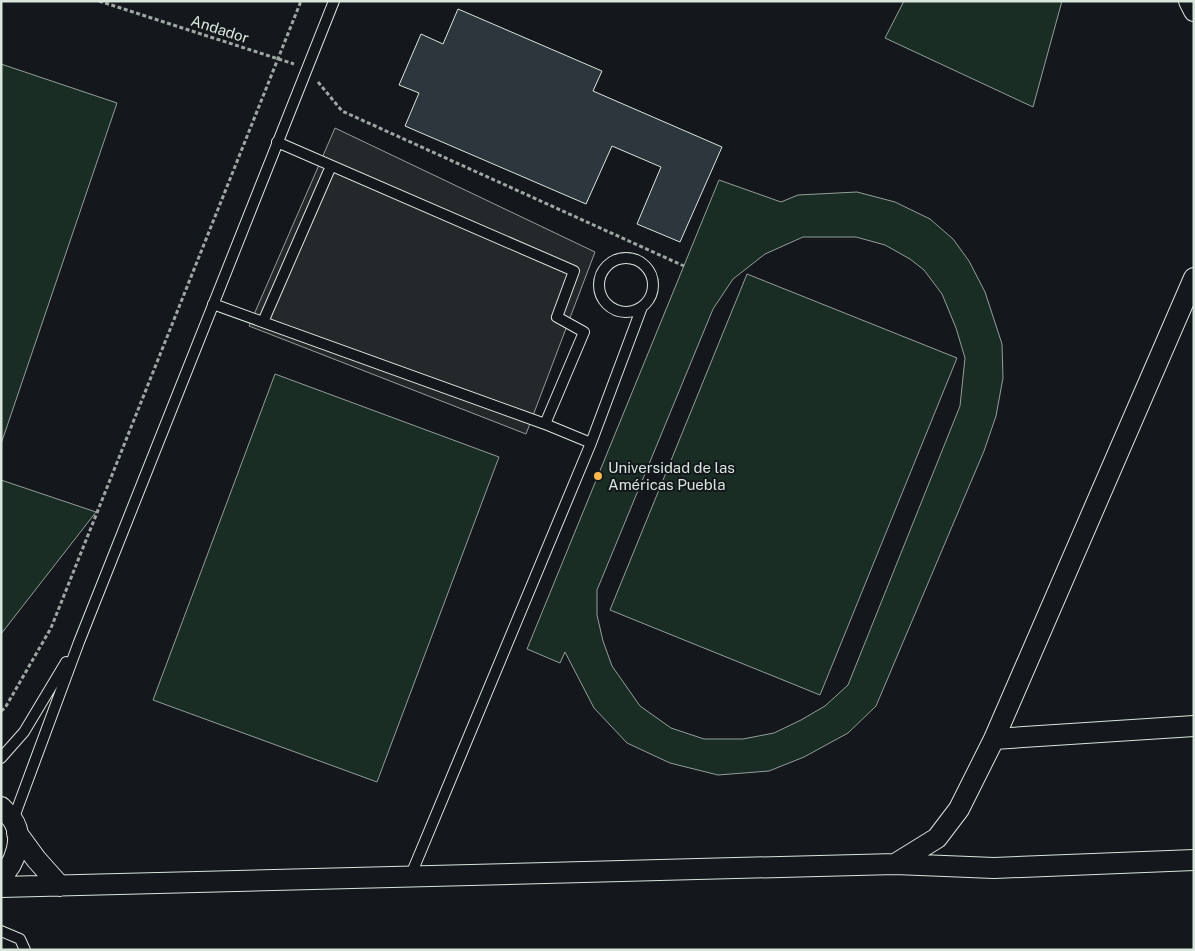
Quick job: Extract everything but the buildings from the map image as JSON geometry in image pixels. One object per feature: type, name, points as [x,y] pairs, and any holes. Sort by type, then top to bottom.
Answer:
[{"type":"street","points":[[1189,1],[1194,12]]},
{"type":"street","points":[[895,864],[937,838],[959,809],[994,739],[1194,278]]},
{"type":"street","points":[[994,739],[1194,726]]},
{"type":"street","points":[[11,820],[36,859],[60,886]]},
{"type":"street","points":[[1,877],[9,869],[17,851],[11,820]]},
{"type":"street","points":[[1,887],[895,864],[994,868],[1194,860]]},
{"type":"lane","points":[[11,820],[79,642],[334,1]]},
{"type":"lane","points":[[277,142],[574,271],[557,317],[584,332],[544,424]]},
{"type":"lane","points":[[264,322],[331,166]]},
{"type":"lane","points":[[410,877],[591,443],[642,307],[651,296],[654,282],[649,269],[638,260],[624,258],[610,263],[602,274],[599,288],[604,301],[615,310],[629,312],[642,307]]},
{"type":"lane","points":[[213,304],[544,424],[591,443]]},
{"type":"lane","points":[[1,758],[24,732],[79,642]]},
{"type":"lane","points":[[1,932],[20,939],[25,950]]},
{"type":"path","name":"Andador","points":[[99,1],[306,68]]},
{"type":"path","points":[[1,710],[5,708],[51,628],[301,1]]},
{"type":"path","points":[[306,68],[342,111],[684,266]]},
{"type":"green space","points":[[904,1],[1062,1],[1033,107],[885,38]]},
{"type":"green space","points":[[1,64],[117,103],[1,444]]},
{"type":"green space","points":[[719,180],[781,202],[798,195],[857,192],[895,202],[930,219],[953,239],[969,261],[985,292],[1002,344],[1003,378],[996,416],[984,451],[876,706],[848,733],[804,757],[769,771],[718,775],[670,763],[627,743],[594,708],[565,652],[560,663],[527,649]],"holes":[[[803,237],[856,237],[885,245],[910,259],[924,270],[942,294],[956,328],[965,358],[960,406],[848,685],[825,706],[774,733],[743,739],[704,739],[671,728],[640,706],[612,666],[603,641],[597,615],[597,590],[713,309],[733,279],[765,254]]]},
{"type":"green space","points":[[747,274],[957,358],[820,695],[610,610]]},
{"type":"green space","points":[[275,374],[499,457],[377,782],[153,700]]},
{"type":"green space","points":[[1,480],[96,512],[1,634]]},
{"type":"shaded area","points":[[335,128],[595,252],[526,434],[249,326]]},
{"type":"place","name":"Universidad de las Américas Puebla","points":[[598,476]]}]
